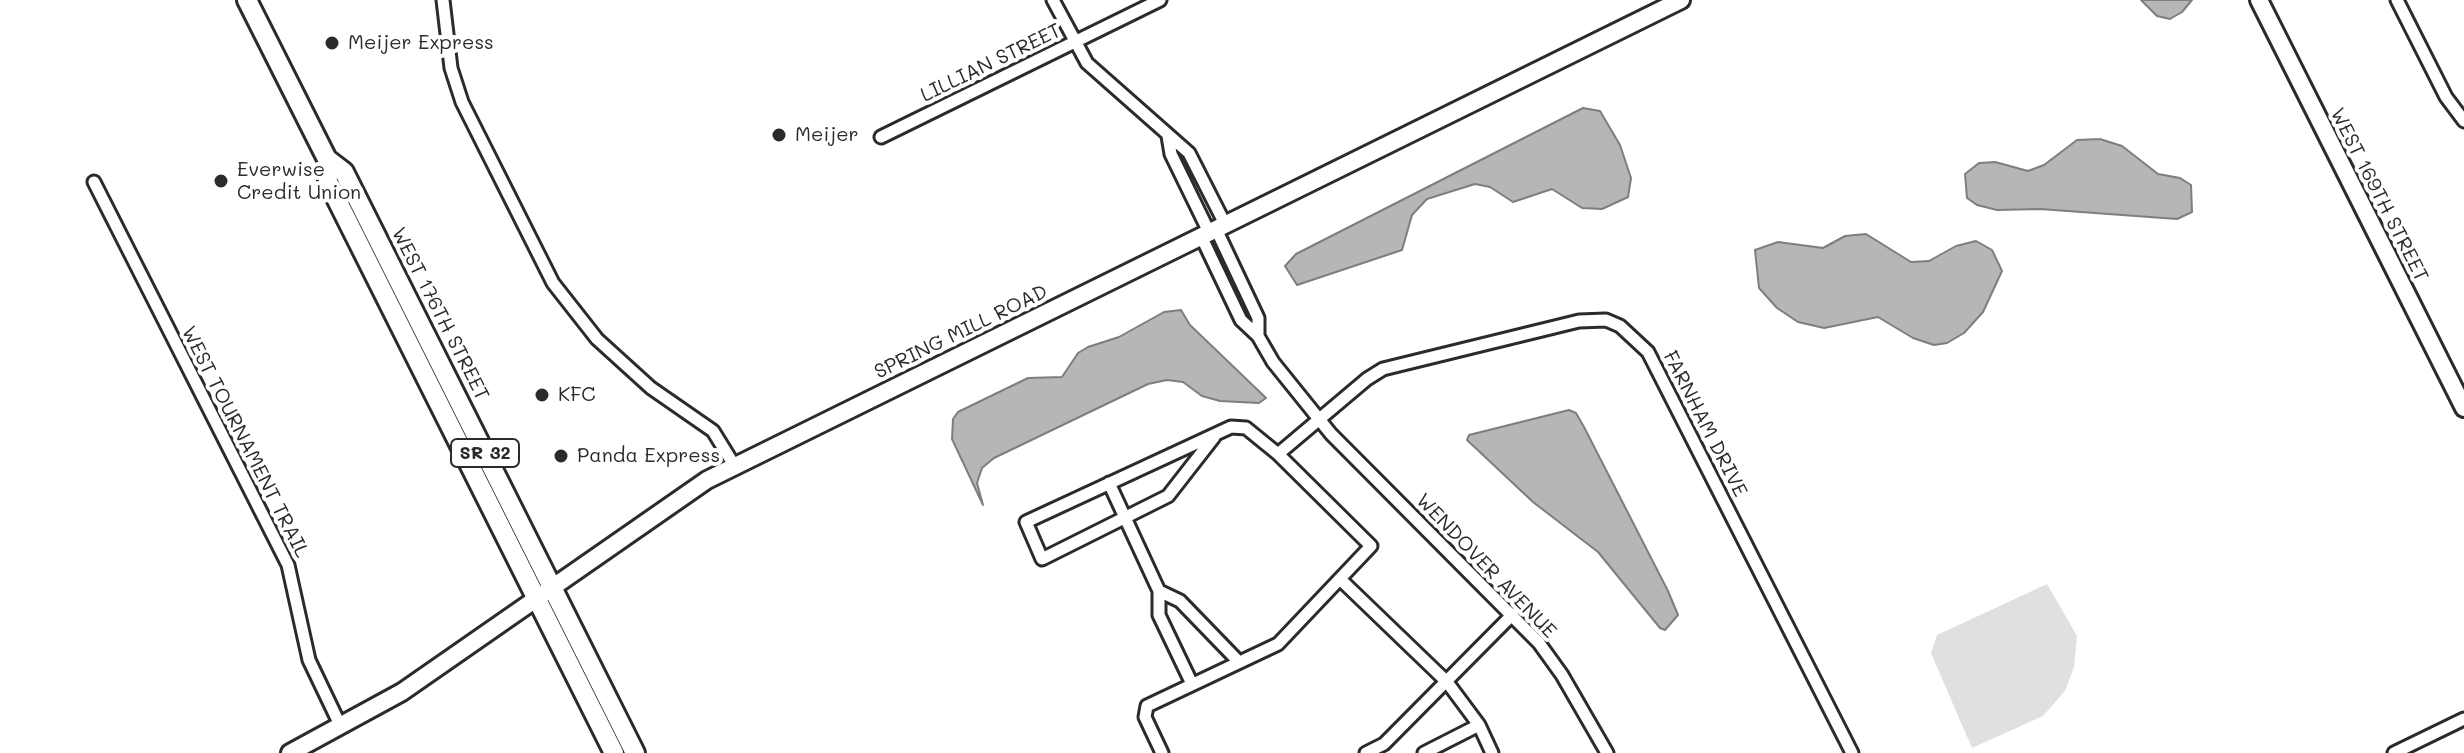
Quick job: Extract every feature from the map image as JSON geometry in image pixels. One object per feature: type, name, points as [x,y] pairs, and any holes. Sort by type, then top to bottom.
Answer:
[{"type":"main road","name":"WEST 176TH STREET","points":[[251,1],[327,159],[328,182],[614,753]]},
{"type":"main road","name":"WEST 176TH STREET","points":[[327,159],[344,172],[635,753]]},
{"type":"street","points":[[443,0],[451,68],[462,102],[553,283],[597,339],[651,388],[713,431],[734,465]]},
{"type":"street","points":[[1053,0],[1087,63],[1189,153],[1213,230]]},
{"type":"street","name":"LILLIAN STREET","points":[[881,137],[1160,0]]},
{"type":"street","name":"SPRING MILL ROAD","points":[[290,753],[402,692],[682,495],[734,465],[1681,0]]},
{"type":"street","name":"WEST 169TH STREET","points":[[2259,0],[2464,408]]},
{"type":"street","points":[[2397,0],[2454,112],[2464,121]]},
{"type":"street","points":[[1168,136],[1171,154],[1213,230]]},
{"type":"street","name":"WEST TOURNAMENT TRAIL","points":[[94,182],[288,565],[309,660],[341,727]]},
{"type":"street","name":"WENDOVER AVENUE","points":[[1213,230],[1258,318],[1258,336],[1273,362],[1318,420],[1513,614],[1562,675],[1607,753]]},
{"type":"street","name":"FARNHAM DRIVE","points":[[1318,420],[1383,369],[1579,321],[1606,320],[1620,326],[1648,352],[1852,753]]},
{"type":"street","points":[[1278,454],[1318,420]]},
{"type":"street","points":[[1162,753],[1145,717],[1147,706],[1278,644],[1371,546],[1278,454],[1246,428],[1231,427],[1026,522],[1042,559],[1168,496],[1214,437]]},
{"type":"street","points":[[1109,483],[1159,591],[1159,615],[1192,684]]},
{"type":"street","points":[[1341,580],[1447,682],[1479,725],[1492,753]]},
{"type":"street","points":[[1159,591],[1180,601],[1239,662]]},
{"type":"street","points":[[1366,753],[1384,744],[1513,614]]},
{"type":"street","points":[[2394,753],[2464,719]]},
{"type":"street","points":[[1424,753],[1479,725]]},
{"type":"shaded area","points":[[2141,0],[2192,0],[2182,12],[2170,19],[2157,16]]},
{"type":"shaded area","points":[[1583,108],[1600,111],[1620,145],[1631,178],[1628,197],[1602,209],[1582,208],[1552,189],[1513,202],[1490,187],[1475,184],[1427,199],[1412,215],[1402,250],[1297,285],[1285,266],[1296,254]]},
{"type":"shaded area","points":[[2100,139],[2122,146],[2158,174],[2180,178],[2191,185],[2192,212],[2177,219],[2040,209],[1997,210],[1977,205],[1967,198],[1965,174],[1979,163],[1995,162],[2028,171],[2044,165],[2077,140]]},
{"type":"shaded area","points":[[1866,234],[1911,262],[1929,261],[1956,246],[1976,241],[1992,250],[2002,271],[1983,312],[1964,333],[1947,343],[1934,345],[1913,338],[1878,317],[1824,328],[1798,322],[1777,308],[1759,288],[1755,250],[1778,242],[1823,248],[1845,236]]},
{"type":"shaded area","points":[[1181,310],[1190,325],[1266,398],[1259,403],[1220,401],[1202,396],[1183,382],[1167,380],[1148,384],[994,458],[982,468],[977,483],[983,505],[952,439],[953,419],[958,412],[1028,378],[1062,377],[1078,353],[1088,347],[1119,337],[1164,312]]},
{"type":"shaded area","points":[[1569,410],[1576,413],[1584,427],[1668,591],[1678,615],[1665,630],[1660,628],[1598,552],[1533,502],[1467,440],[1469,435]]},
{"type":"shaded area","points":[[2047,584],[2077,636],[2074,667],[2065,691],[2043,716],[1972,748],[1931,653],[1937,635]]},
{"type":"place","name":"Meijer Express","points":[[332,43]]},
{"type":"place","name":"Meijer","points":[[779,135]]},
{"type":"place","name":"Everwise Credit Union","points":[[221,181]]},
{"type":"place","name":"KFC","points":[[542,395]]},
{"type":"place","name":"Panda Express","points":[[561,456]]}]
